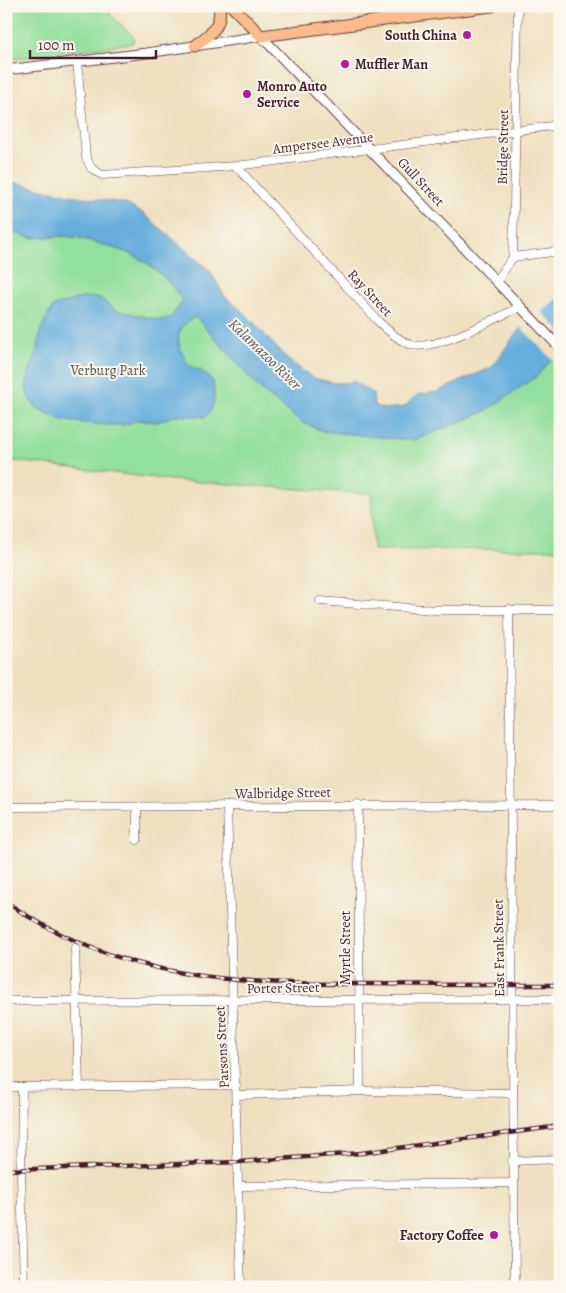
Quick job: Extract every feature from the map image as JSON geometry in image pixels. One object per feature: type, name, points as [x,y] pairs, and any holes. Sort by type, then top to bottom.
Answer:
[{"type":"main road","points":[[195,46],[216,28],[220,17],[219,6]]},
{"type":"main road","points":[[232,6],[261,36],[492,6]]},
{"type":"street","name":"Bridge Street","points":[[513,257],[518,6]]},
{"type":"street","points":[[6,70],[261,36]]},
{"type":"street","name":"Gull Street","points":[[261,36],[560,348]]},
{"type":"street","name":"Ampersee Avenue","points":[[77,62],[88,164],[102,175],[110,176],[236,166],[560,125]]},
{"type":"street","name":"Ray Street","points":[[236,166],[378,321],[405,342],[416,346],[435,345],[521,309]]},
{"type":"street","points":[[496,282],[513,257],[560,251]]},
{"type":"street","points":[[320,601],[435,610],[560,610]]},
{"type":"street","name":"East Frank Street","points":[[509,609],[512,1161],[515,1287]]},
{"type":"street","name":"Walbridge Street","points":[[6,807],[358,804],[560,805]]},
{"type":"street","name":"Myrtle Street","points":[[358,804],[360,1091]]},
{"type":"street","name":"Parsons Street","points":[[227,806],[232,1001],[237,1095],[241,1287]]},
{"type":"street","points":[[137,840],[138,807]]},
{"type":"street","points":[[75,948],[79,1088]]},
{"type":"street","name":"Porter Street","points":[[6,1001],[560,999]]},
{"type":"street","points":[[6,1087],[79,1088],[236,1085]]},
{"type":"street","points":[[22,1087],[21,1172],[24,1287]]},
{"type":"street","points":[[237,1095],[360,1091],[512,1093]]},
{"type":"street","points":[[512,1161],[560,1159]]},
{"type":"street","points":[[239,1186],[513,1183]]},
{"type":"green space","points":[[6,6],[112,6],[110,14],[134,37],[133,43],[6,60]]},
{"type":"green space","name":"Verburg Park","points":[[6,230],[32,238],[65,236],[82,238],[129,253],[147,263],[166,279],[259,388],[301,422],[323,431],[415,440],[486,411],[554,356],[560,362],[560,549],[373,550],[371,494],[171,480],[6,460]]},
{"type":"water","name":"Kalamazoo River","points":[[6,181],[75,196],[124,203],[144,214],[210,271],[225,297],[246,314],[288,360],[313,378],[335,383],[355,382],[373,394],[374,405],[383,409],[404,407],[417,395],[437,392],[492,367],[517,332],[560,297],[560,350],[537,376],[486,411],[415,440],[397,439],[323,431],[301,422],[259,388],[196,317],[182,327],[179,332],[179,338],[182,352],[189,366],[202,371],[213,381],[213,405],[205,417],[176,415],[157,422],[137,420],[125,425],[64,421],[37,408],[29,399],[26,389],[27,378],[38,349],[40,331],[53,306],[85,297],[100,298],[115,310],[160,320],[171,317],[183,301],[166,279],[147,263],[129,253],[82,238],[65,236],[32,238],[6,230]]},
{"type":"pier","points":[[540,310],[560,331],[560,354],[553,360],[520,326]]},
{"type":"railway","points":[[6,902],[49,928],[93,949],[137,963],[182,973],[229,979],[324,984],[560,985]]},
{"type":"railway","points":[[6,1170],[239,1162],[361,1153],[560,1126]]},
{"type":"place","name":"South China","points":[[467,35]]},
{"type":"place","name":"Muffler Man","points":[[345,64]]},
{"type":"place","name":"Monro Auto Service","points":[[247,94]]},
{"type":"place","name":"Factory Coffee","points":[[494,1235]]}]
